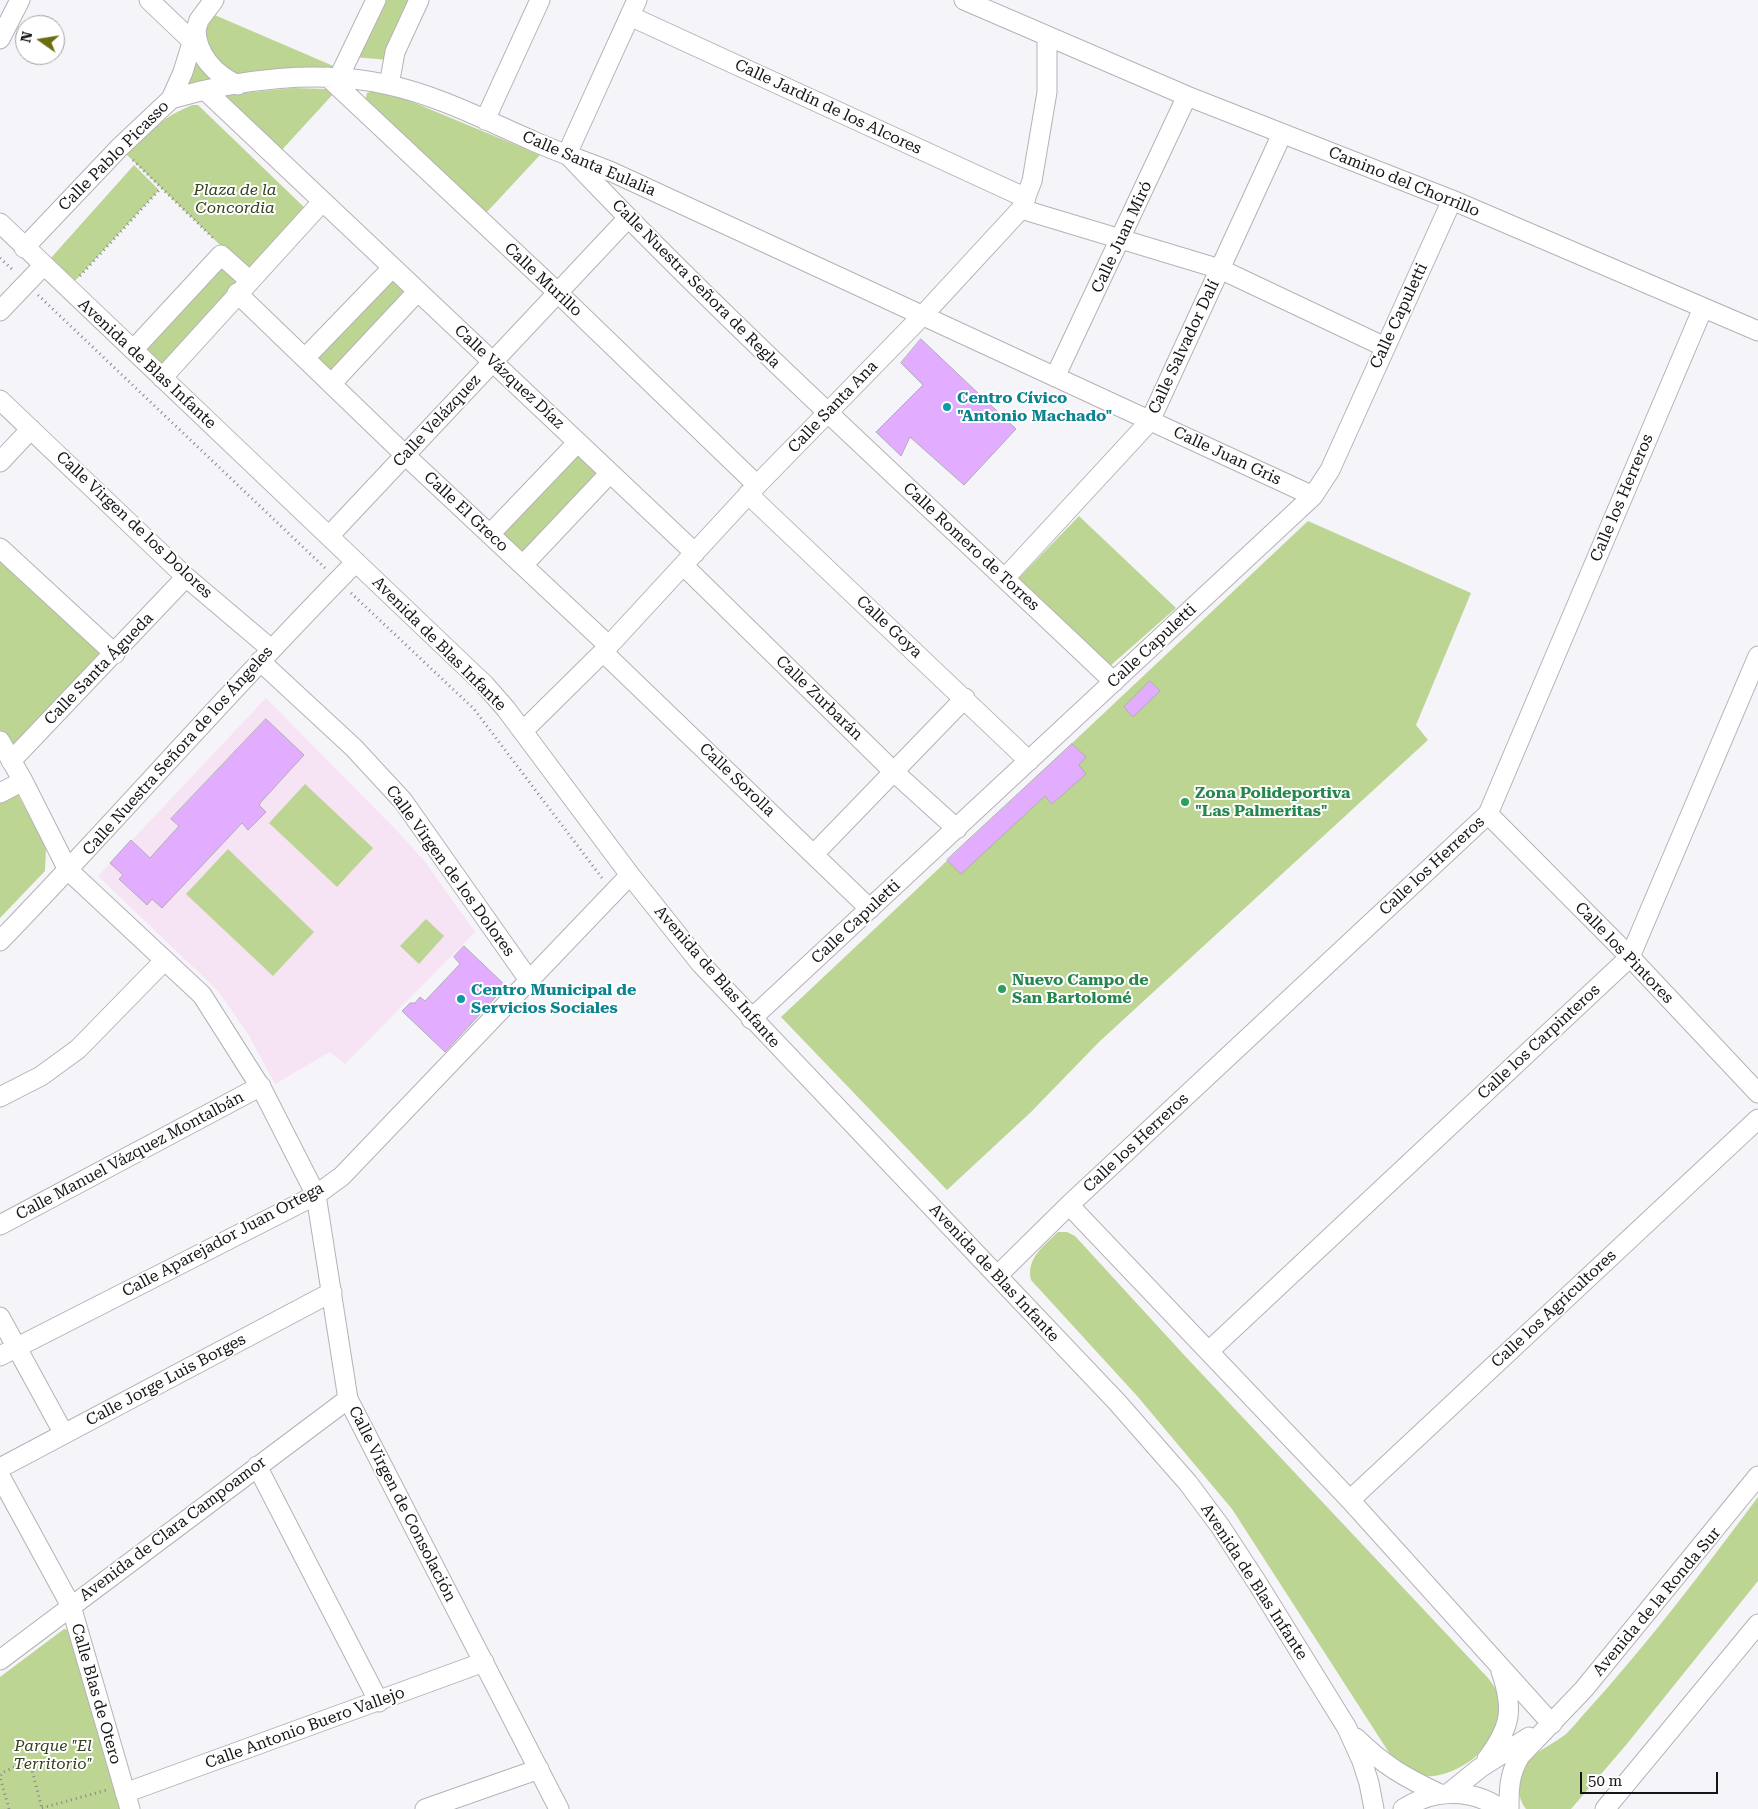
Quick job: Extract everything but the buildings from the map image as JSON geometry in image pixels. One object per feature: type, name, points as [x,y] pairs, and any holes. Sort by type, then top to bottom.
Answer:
[{"type":"street","points":[[0,39],[20,0]]},
{"type":"street","points":[[149,0],[194,34],[208,62],[219,74],[238,85]]},
{"type":"street","name":"Calle Pablo Picasso","points":[[24,248],[119,148],[171,99],[183,72],[194,34],[214,0]]},
{"type":"street","points":[[333,78],[376,0]]},
{"type":"street","points":[[388,85],[395,52],[419,0]]},
{"type":"street","points":[[485,120],[540,0]]},
{"type":"street","name":"Camino del Chorrillo","points":[[964,0],[1187,96],[1452,200],[1758,331]]},
{"type":"street","points":[[567,154],[633,8]]},
{"type":"street","name":"Calle Jardín de los Alcores","points":[[633,8],[1024,204],[1120,241],[1220,270],[1385,347]]},
{"type":"street","name":"Calle Santa Ana","points":[[523,731],[606,649],[827,412],[924,314],[1024,204],[1032,181],[1048,92],[1047,36]]},
{"type":"street","name":"Calle Santa Eulalia","points":[[171,99],[206,90],[238,85],[333,78],[388,85],[444,102],[612,172],[924,314]]},
{"type":"street","name":"Calle Murillo","points":[[333,78],[557,292],[753,490]]},
{"type":"street","name":"Calle Vázquez Díaz","points":[[206,90],[610,473],[689,560]]},
{"type":"street","name":"Calle Juan Miró","points":[[1055,377],[1187,96]]},
{"type":"street","name":"Calle Salvador Dalí","points":[[1005,578],[1150,421],[1282,134]]},
{"type":"street","name":"Calle Nuestra Señora de Regla","points":[[567,154],[628,218],[827,412]]},
{"type":"street","name":"Calle Capuletti","points":[[751,1019],[1313,496],[1330,470],[1452,200]]},
{"type":"street","points":[[162,378],[322,202]]},
{"type":"street","name":"Calle Velázquez","points":[[329,536],[628,218]]},
{"type":"street","name":"Avenida de Blas Infante","points":[[0,223],[24,248],[464,663],[506,708],[630,875],[700,964],[998,1275],[1117,1402],[1188,1483],[1258,1584],[1347,1728],[1362,1761],[1374,1809]]},
{"type":"street","name":"Calle El Greco","points":[[133,350],[221,255],[243,287],[305,358],[523,565],[606,649]]},
{"type":"street","points":[[0,311],[43,266]]},
{"type":"street","points":[[305,358],[392,268]]},
{"type":"street","points":[[332,383],[418,291]]},
{"type":"street","name":"Calle los Herreros","points":[[998,1275],[1070,1205],[1488,814],[1703,308]]},
{"type":"street","name":"Calle Juan Gris","points":[[924,314],[1055,377],[1313,496]]},
{"type":"street","name":"Calle Virgen de los Dolores","points":[[0,400],[186,576],[354,748],[403,802],[529,980]]},
{"type":"street","name":"Calle Romero de Torres","points":[[827,412],[1114,682]]},
{"type":"street","points":[[0,462],[31,429]]},
{"type":"street","points":[[490,534],[578,442]]},
{"type":"street","points":[[523,565],[610,473]]},
{"type":"street","name":"Calle Goya","points":[[753,490],[1029,761]]},
{"type":"street","points":[[0,548],[115,654]]},
{"type":"street","name":"Calle Zurbarán","points":[[689,560],[894,772],[957,829]]},
{"type":"street","name":"Calle Nuestra Señora de los Ángeles","points":[[0,941],[68,870],[265,655],[356,562]]},
{"type":"street","name":"Calle Santa Águeda","points":[[12,761],[115,654],[186,576]]},
{"type":"street","name":"Calle Sorolla","points":[[606,649],[870,909]]},
{"type":"street","name":"Calle los Carpinteros","points":[[1210,1350],[1630,957],[1758,656]]},
{"type":"street","points":[[814,854],[965,698]]},
{"type":"street","name":"Calle Virgen de Consolación","points":[[0,741],[24,780],[68,870],[207,1002],[261,1086],[316,1195],[348,1399],[559,1809]]},
{"type":"street","points":[[0,793],[24,780]]},
{"type":"street","name":"Calle los Pintores","points":[[1488,814],[1630,957],[1758,1093]]},
{"type":"street","name":"Calle Aparejador Juan Ortega","points":[[0,1356],[316,1195],[349,1170],[630,875]]},
{"type":"street","points":[[0,1097],[41,1076],[78,1049],[164,961]]},
{"type":"street","name":"Calle Manuel Vázquez Montalbán","points":[[0,1225],[261,1086]]},
{"type":"street","name":"Calle los Agricultores","points":[[1350,1500],[1758,1119]]},
{"type":"street","points":[[1070,1205],[1210,1350],[1350,1500],[1552,1724]]},
{"type":"street","name":"Calle Jorge Luis Borges","points":[[0,1468],[332,1292]]},
{"type":"street","points":[[0,1317],[64,1434]]},
{"type":"street","name":"Avenida de Clara Campoamor","points":[[0,1660],[348,1399]]},
{"type":"street","points":[[258,1466],[379,1702]]},
{"type":"street","name":"Calle Blas de Otero","points":[[0,1476],[71,1606],[126,1796]]},
{"type":"street","name":"Avenida de la Ronda Sur","points":[[1509,1809],[1509,1784],[1513,1767],[1520,1756],[1552,1724],[1623,1643],[1758,1476]]},
{"type":"street","points":[[1605,1807],[1758,1624]]},
{"type":"street","name":"Calle Antonio Buero Vallejo","points":[[126,1796],[484,1662]]},
{"type":"street","points":[[1480,1768],[1501,1741],[1508,1725],[1508,1694],[1498,1663]]},
{"type":"street","name":"Avenida de la Ronda Sur","points":[[1445,1793],[1480,1768],[1552,1724]]},
{"type":"street","name":"Avenida de Blas Infante","points":[[1347,1728],[1384,1764],[1402,1776],[1445,1793]]},
{"type":"street","points":[[426,1809],[539,1769]]},
{"type":"street","points":[[1404,1809],[1416,1801],[1445,1793],[1471,1795],[1492,1802],[1501,1809]]},
{"type":"path","points":[[119,148],[215,240]]},
{"type":"path","points":[[68,289],[162,188]]},
{"type":"path","points":[[0,258],[474,709],[613,893]]},
{"type":"path","points":[[9,1809],[0,1778],[2,1773],[23,1763],[31,1766],[42,1809],[126,1796]]},
{"type":"shaded area","points":[[266,698],[402,836],[426,863],[475,932],[345,1064],[330,1052],[275,1084],[248,1034],[219,992],[98,876]]},
{"type":"green space","points":[[380,0],[415,0],[389,60],[353,57]]},
{"type":"green space","points":[[210,13],[338,68],[337,72],[235,75],[204,48],[204,22]]},
{"type":"green space","points":[[194,56],[217,80],[185,88]]},
{"type":"green space","points":[[293,88],[326,89],[335,92],[279,153],[225,101],[226,96],[232,94]]},
{"type":"green space","points":[[373,91],[398,96],[540,155],[486,213],[365,101],[367,93]]},
{"type":"green space","name":"Plaza de la Concordia","points":[[192,105],[198,105],[308,211],[249,273],[125,153],[156,126],[173,114]]},
{"type":"green space","points":[[134,165],[159,190],[74,282],[50,259]]},
{"type":"green space","points":[[221,260],[243,280],[163,369],[141,348]]},
{"type":"green space","points":[[392,273],[412,292],[332,378],[311,358]]},
{"type":"green space","points":[[575,453],[599,476],[523,557],[498,533]]},
{"type":"green space","points":[[1079,516],[1176,608],[1110,666],[1019,578]]},
{"type":"green space","name":"Zona Polideportiva \"Las Palmeritas\"","points":[[1308,521],[1471,593],[1416,725],[1428,740],[1099,1042],[1031,1112],[947,1190],[781,1017]]},
{"type":"green space","points":[[0,553],[102,649],[103,661],[21,745],[7,743],[0,730]]},
{"type":"green space","points":[[305,784],[373,848],[337,887],[269,823]]},
{"type":"green space","points":[[17,793],[46,847],[45,871],[0,918],[0,802]]},
{"type":"green space","points":[[228,849],[314,932],[273,976],[186,894]]},
{"type":"green space","points":[[426,919],[444,936],[419,964],[400,946]]},
{"type":"green space","points":[[1058,1232],[1067,1232],[1075,1236],[1185,1356],[1488,1678],[1501,1701],[1501,1720],[1495,1735],[1471,1760],[1441,1775],[1425,1776],[1410,1773],[1397,1765],[1232,1509],[1138,1397],[1031,1280],[1031,1265],[1037,1253]]},
{"type":"green space","points":[[1758,1497],[1758,1581],[1626,1745],[1571,1809],[1526,1809],[1518,1790],[1518,1779],[1521,1769],[1536,1754],[1566,1734],[1630,1662],[1674,1608]]},
{"type":"green space","name":"Parque \"El Territorio\"","points":[[64,1629],[73,1631],[123,1809],[0,1809],[0,1677]]},
{"type":"place","name":"Centro Cívico \"Antonio Machado\"","points":[[947,407]]},
{"type":"place","name":"Zona Polideportiva \"Las Palmeritas\"","points":[[1185,802]]},
{"type":"place","name":"Nuevo Campo de San Bartolomé","points":[[1002,989]]},
{"type":"place","name":"Centro Municipal de Servicios Sociales","points":[[461,999]]}]
